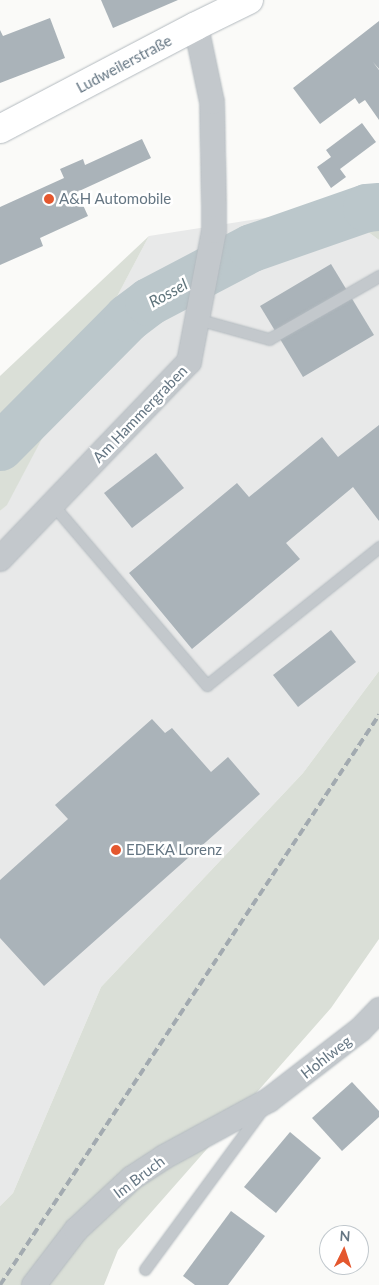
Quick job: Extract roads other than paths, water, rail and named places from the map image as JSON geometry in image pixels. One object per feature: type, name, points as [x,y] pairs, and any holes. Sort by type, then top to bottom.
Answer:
[{"type":"main road","name":"Ludweilerstraße","points":[[0,130],[249,0]]},
{"type":"street","name":"Am Hammergraben","points":[[0,559],[189,362],[214,230],[212,102],[196,26]]},
{"type":"street","name":"Hohlweg","points":[[269,1100],[360,1030],[379,1010]]},
{"type":"street","name":"Im Bruch","points":[[34,1285],[76,1230],[132,1178],[164,1157],[269,1100]]},
{"type":"lane","points":[[199,309],[269,339],[379,276]]},
{"type":"lane","points":[[53,505],[207,685],[379,547]]},
{"type":"lane","points":[[145,1269],[269,1100]]},
{"type":"waterway","name":"Rossel","points":[[0,447],[128,318],[149,302],[252,248],[367,208],[379,207]]},
{"type":"railway","points":[[0,1285],[379,715]]},
{"type":"place","name":"A&H Automobile","points":[[49,199]]},
{"type":"place","name":"EDEKA Lorenz","points":[[116,850]]}]
